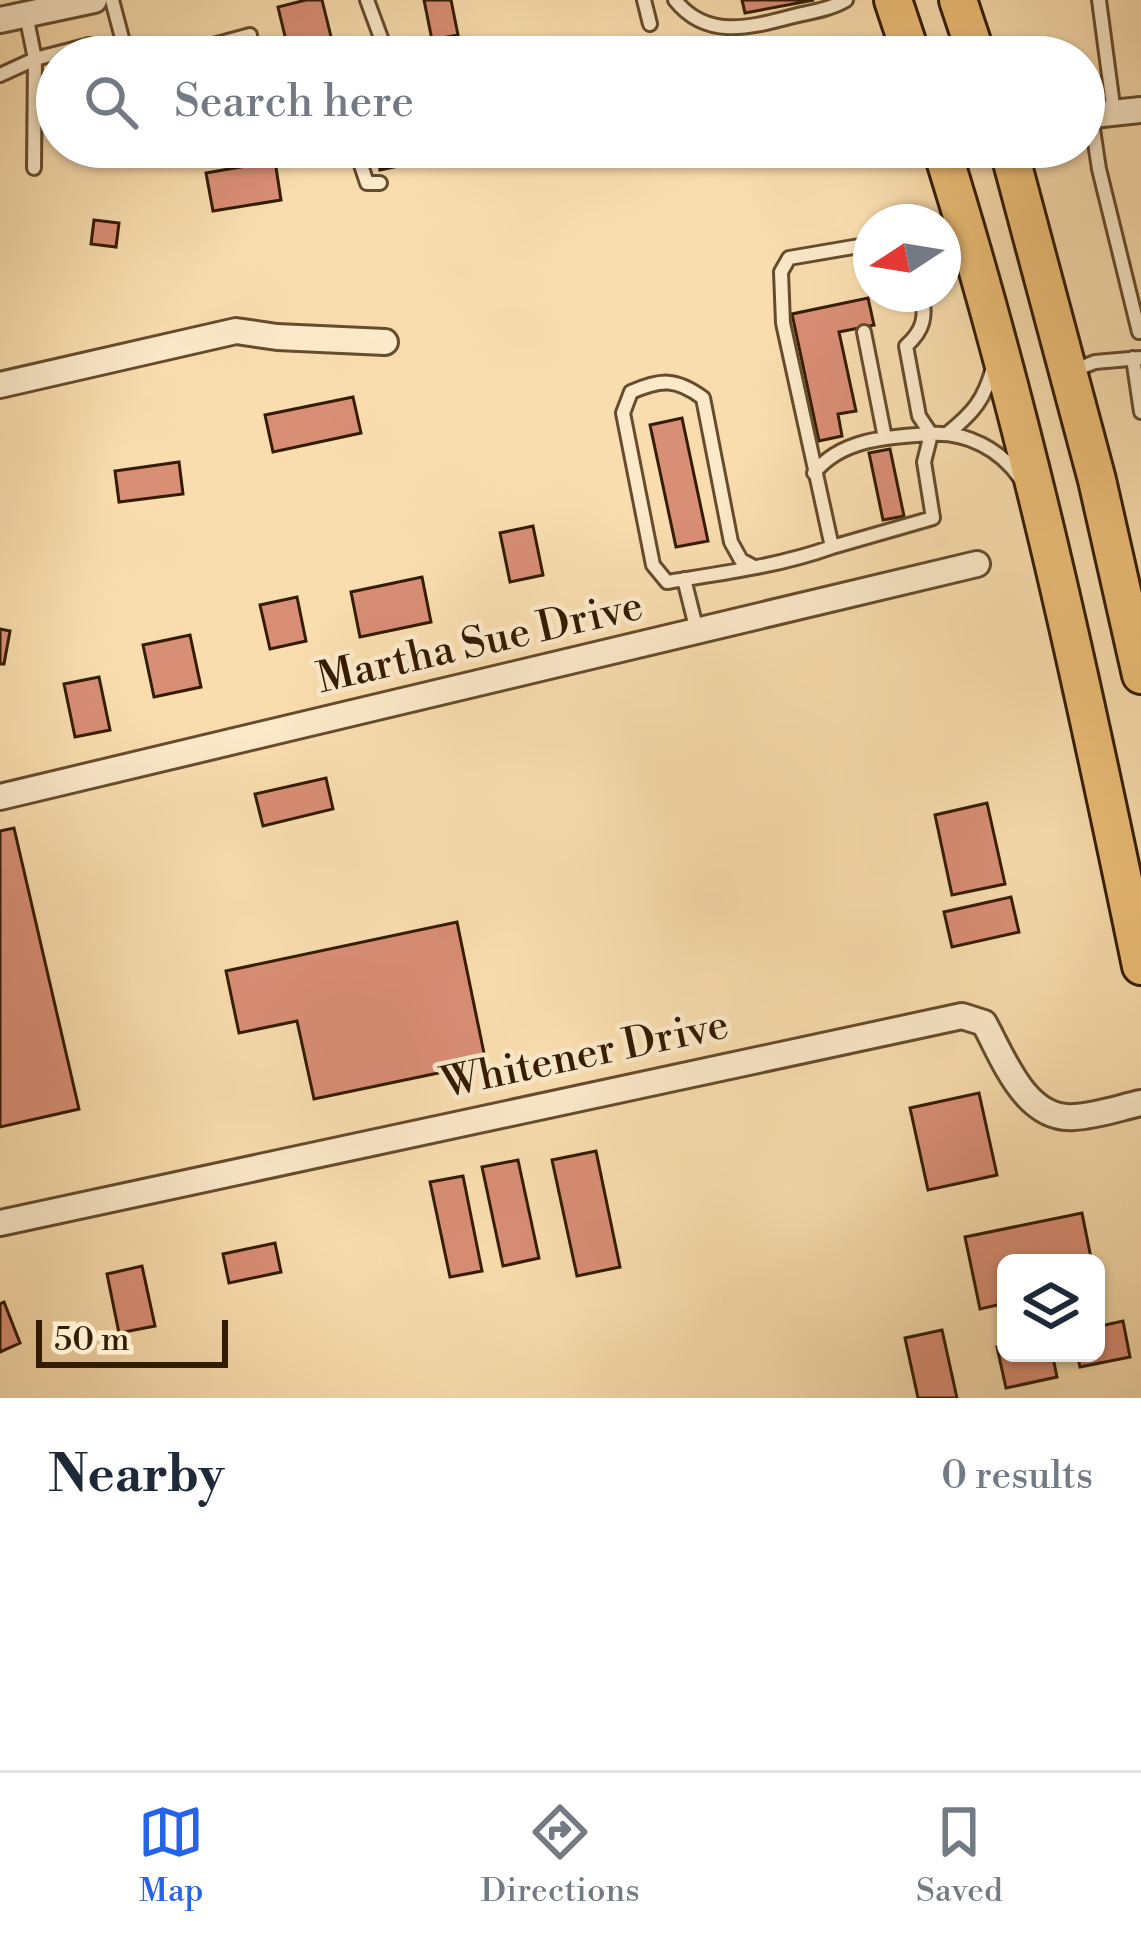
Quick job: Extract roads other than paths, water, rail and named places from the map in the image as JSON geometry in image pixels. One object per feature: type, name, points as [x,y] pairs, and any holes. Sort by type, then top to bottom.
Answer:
[{"type":"main road","points":[[893,0],[905,36]]},
{"type":"main road","points":[[958,0],[970,36]]},
{"type":"main road","points":[[947,168],[1042,512],[1141,966]]},
{"type":"main road","points":[[1014,168],[1137,635],[1141,675]]},
{"type":"street","points":[[13,17],[94,0]]},
{"type":"street","points":[[1105,113],[1141,110]]},
{"type":"street","points":[[0,385],[236,331],[277,338],[385,343]]},
{"type":"street","name":"Martha Sue Drive","points":[[0,797],[977,564]]},
{"type":"street","name":"Whitener Drive","points":[[0,1222],[962,1016],[985,1023],[1027,1096],[1046,1111],[1070,1118],[1141,1103]]},
{"type":"lane","points":[[112,0],[121,36]]},
{"type":"lane","points":[[367,0],[380,36]]},
{"type":"lane","points":[[644,0],[650,24]]},
{"type":"lane","points":[[675,0],[685,13],[718,28],[738,30],[846,0]]},
{"type":"lane","points":[[1098,36],[1099,0]]},
{"type":"lane","points":[[13,17],[35,59],[34,168]]},
{"type":"lane","points":[[243,36],[250,34]]},
{"type":"lane","points":[[0,75],[35,59]]},
{"type":"lane","points":[[362,168],[367,183],[380,183]]},
{"type":"lane","points":[[1099,168],[1139,332]]},
{"type":"lane","points":[[832,547],[783,323],[781,272],[789,258],[853,247]]},
{"type":"lane","points":[[925,312],[921,333],[907,346],[919,416],[932,434]]},
{"type":"lane","points":[[864,332],[885,438]]},
{"type":"lane","points":[[948,433],[975,412],[986,394],[998,343]]},
{"type":"lane","points":[[1069,372],[1094,362],[1137,358],[1141,412]]},
{"type":"lane","points":[[754,567],[741,560],[731,542],[703,398],[683,383],[651,383],[631,392],[623,413],[653,565],[667,582],[797,560],[933,518],[924,462],[932,434]]},
{"type":"lane","points":[[814,472],[830,452],[885,438],[948,433],[984,444],[1012,466],[1042,512]]},
{"type":"lane","points":[[684,579],[697,631]]}]
